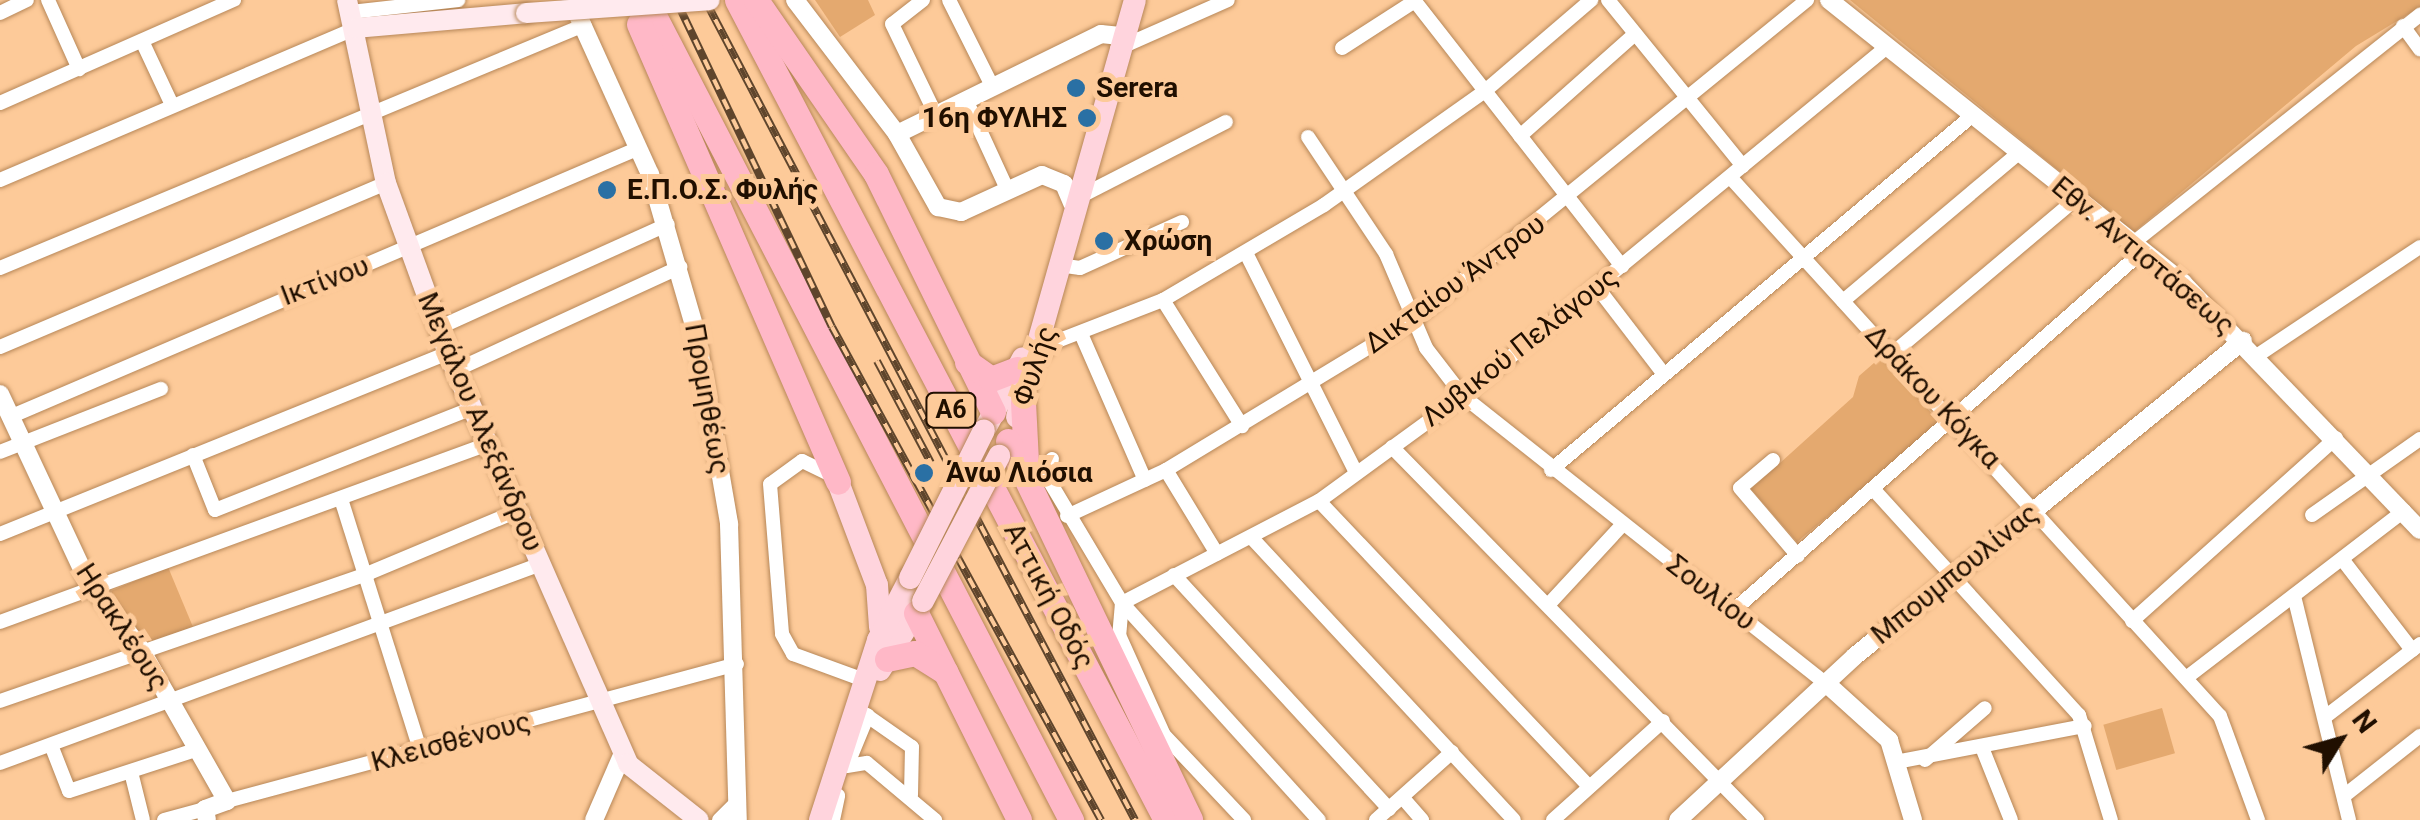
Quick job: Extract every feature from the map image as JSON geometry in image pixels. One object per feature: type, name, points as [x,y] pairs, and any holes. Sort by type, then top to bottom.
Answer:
[{"type":"highway","points":[[627,0],[838,482]]},
{"type":"highway","points":[[646,0],[1071,820]]},
{"type":"highway","name":"Αττική Οδός","points":[[737,0],[1166,820]]},
{"type":"highway","points":[[756,0],[868,161],[967,362],[996,435],[1036,496],[1190,820]]},
{"type":"highway","points":[[967,362],[991,379],[1028,364]]},
{"type":"highway","points":[[1023,402],[1036,496]]},
{"type":"highway","points":[[912,597],[1018,820]]},
{"type":"highway","points":[[883,650],[915,654],[946,672]]},
{"type":"main road","points":[[351,13],[526,13],[710,0]]},
{"type":"main road","name":"Φυλής","points":[[1123,43],[1124,0]]},
{"type":"main road","name":"Φυλής","points":[[996,435],[1023,402],[1028,364],[1135,0]]},
{"type":"main road","name":"Μεγάλου Αλεξάνδρου","points":[[351,13],[386,183],[452,362],[623,753],[690,817]]},
{"type":"main road","name":"Φυλής","points":[[820,820],[883,650],[996,435],[1055,306],[1079,198]]},
{"type":"main road","points":[[838,482],[868,558],[882,608],[883,650]]},
{"type":"main road","points":[[868,558],[912,597]]},
{"type":"street","points":[[0,13],[27,0]]},
{"type":"street","points":[[48,0],[79,69]]},
{"type":"street","points":[[0,104],[234,0]]},
{"type":"street","points":[[0,180],[172,104],[351,13],[458,0]]},
{"type":"street","name":"Προμηθέως","points":[[571,0],[639,148],[680,266],[729,524],[737,664],[738,811]]},
{"type":"street","points":[[795,0],[897,134],[938,207],[961,212],[1049,176],[1079,198],[1226,122]]},
{"type":"street","points":[[923,0],[892,24],[936,115]]},
{"type":"street","points":[[949,0],[993,88]]},
{"type":"street","points":[[897,134],[993,88],[1123,43],[1228,0]]},
{"type":"street","points":[[1028,364],[1077,337],[1163,300],[1343,193],[1484,91],[1591,0]]},
{"type":"street","points":[[1608,0],[1743,166]]},
{"type":"street","name":"Δικταίου Άντρου","points":[[1068,516],[1166,470],[1414,320],[1570,201],[1807,0]]},
{"type":"street","name":"Εθν. Αντιστάσεως","points":[[1829,0],[2138,247],[2242,341],[2414,520]]},
{"type":"street","points":[[1342,48],[1414,1],[1622,266]]},
{"type":"street","points":[[1734,610],[1958,422],[2138,247],[2420,15]]},
{"type":"street","points":[[0,268],[584,25]]},
{"type":"street","points":[[2403,26],[2420,49]]},
{"type":"street","points":[[1520,136],[1635,34]]},
{"type":"street","points":[[142,41],[172,104]]},
{"type":"street","name":"Λυβικού Πελάγους","points":[[1122,604],[1319,501],[1464,396],[1888,46]]},
{"type":"street","points":[[968,102],[1007,190]]},
{"type":"street","points":[[1551,470],[1800,256],[1973,115]]},
{"type":"street","name":"Σουλίου","points":[[1308,137],[1398,277],[1414,320],[1464,396],[1551,470],[1872,720],[1901,762],[1912,820]]},
{"type":"street","name":"Ικτίνου","points":[[12,416],[639,148]]},
{"type":"street","points":[[1843,301],[2020,152]]},
{"type":"street","name":"Δράκου Κόγκα","points":[[1730,177],[1958,422],[2186,678],[2226,728],[2258,820]]},
{"type":"street","points":[[0,347],[386,183]]},
{"type":"street","points":[[1893,353],[2077,198]]},
{"type":"street","points":[[1066,266],[1080,268],[1182,222]]},
{"type":"street","points":[[438,328],[668,224]]},
{"type":"street","points":[[2255,356],[2420,247]]},
{"type":"street","points":[[1246,253],[1356,473]]},
{"type":"street","points":[[0,534],[193,455],[452,362],[680,266]]},
{"type":"street","points":[[1597,286],[1663,373]]},
{"type":"street","points":[[1163,300],[1242,426]]},
{"type":"street","points":[[1055,306],[1058,325],[1077,337],[1145,480]]},
{"type":"street","name":"Μπουμπουλίνας","points":[[1678,820],[1827,684],[1954,576],[2242,341]]},
{"type":"street","points":[[0,452],[162,389]]},
{"type":"street","name":"Ηρακλέους","points":[[0,394],[27,442],[94,588],[140,648],[227,801]]},
{"type":"street","points":[[193,455],[215,510],[472,408]]},
{"type":"street","points":[[2132,621],[2336,438]]},
{"type":"street","points":[[2312,515],[2420,439]]},
{"type":"street","points":[[0,622],[342,502],[488,444]]},
{"type":"street","points":[[1392,448],[1756,820]]},
{"type":"street","points":[[1052,459],[1046,477],[1122,604],[1319,820]]},
{"type":"street","points":[[1773,460],[1740,488],[1798,556]]},
{"type":"street","points":[[838,482],[802,461],[770,484],[782,634],[793,654],[862,701],[912,746],[911,796]]},
{"type":"street","points":[[1166,470],[1217,554]]},
{"type":"street","points":[[1875,491],[2085,726],[2111,820]]},
{"type":"street","points":[[1319,501],[1589,787]]},
{"type":"street","points":[[342,502],[388,628],[422,752]]},
{"type":"street","points":[[0,701],[140,648],[369,573],[518,510]]},
{"type":"street","points":[[2186,678],[2342,559],[2414,520]]},
{"type":"street","points":[[1548,604],[1623,524]]},
{"type":"street","points":[[1251,538],[1514,820]]},
{"type":"street","points":[[2325,717],[2416,647],[2342,559]]},
{"type":"street","points":[[0,763],[169,699],[388,628],[541,564]]},
{"type":"street","points":[[1174,576],[1389,810]]},
{"type":"street","points":[[2294,596],[2349,820]]},
{"type":"street","points":[[1122,604],[1119,635],[1164,735],[1244,820]]},
{"type":"street","name":"Κλεισθένους","points":[[164,820],[206,814],[227,801],[422,752],[737,664]]},
{"type":"street","points":[[833,820],[862,701]]},
{"type":"street","points":[[1920,764],[1985,708]]},
{"type":"street","points":[[1560,818],[1663,721]]},
{"type":"street","points":[[1901,762],[1920,764],[2085,726]]},
{"type":"street","points":[[2344,796],[2420,736]]},
{"type":"street","points":[[51,745],[69,791],[198,750]]},
{"type":"street","points":[[1983,750],[2011,820]]},
{"type":"street","points":[[1376,820],[1452,752]]},
{"type":"street","points":[[594,820],[623,753]]},
{"type":"street","points":[[847,766],[868,764],[911,796],[935,820]]},
{"type":"street","points":[[131,772],[144,820]]},
{"type":"street","points":[[1403,798],[1422,820]]},
{"type":"street","points":[[719,820],[738,811]]},
{"type":"shaded area","points":[[815,0],[868,0],[875,15],[840,37]]},
{"type":"shaded area","points":[[1850,0],[2420,0],[2420,7],[2356,46],[2134,232]]},
{"type":"shaded area","points":[[1882,356],[1940,423],[1797,542],[1751,489],[1853,397],[1859,376]]},
{"type":"shaded area","points":[[168,567],[193,627],[143,644],[111,591]]},
{"type":"shaded area","points":[[2162,708],[2175,753],[2116,770],[2103,725]]},
{"type":"railway","points":[[676,0],[832,327],[1101,820]]},
{"type":"railway","points":[[705,0],[1135,820]]},
{"type":"railway","points":[[877,361],[931,463]]},
{"type":"place","name":"Serera","points":[[1076,88]]},
{"type":"place","name":"16η ΦΥΛΗΣ","points":[[1087,118]]},
{"type":"place","name":"Ε.Π.Ο.Σ. Φυλής","points":[[607,190]]},
{"type":"place","name":"Χρώση","points":[[1104,241]]},
{"type":"place","name":"Άνω Λιόσια","points":[[924,473]]}]
